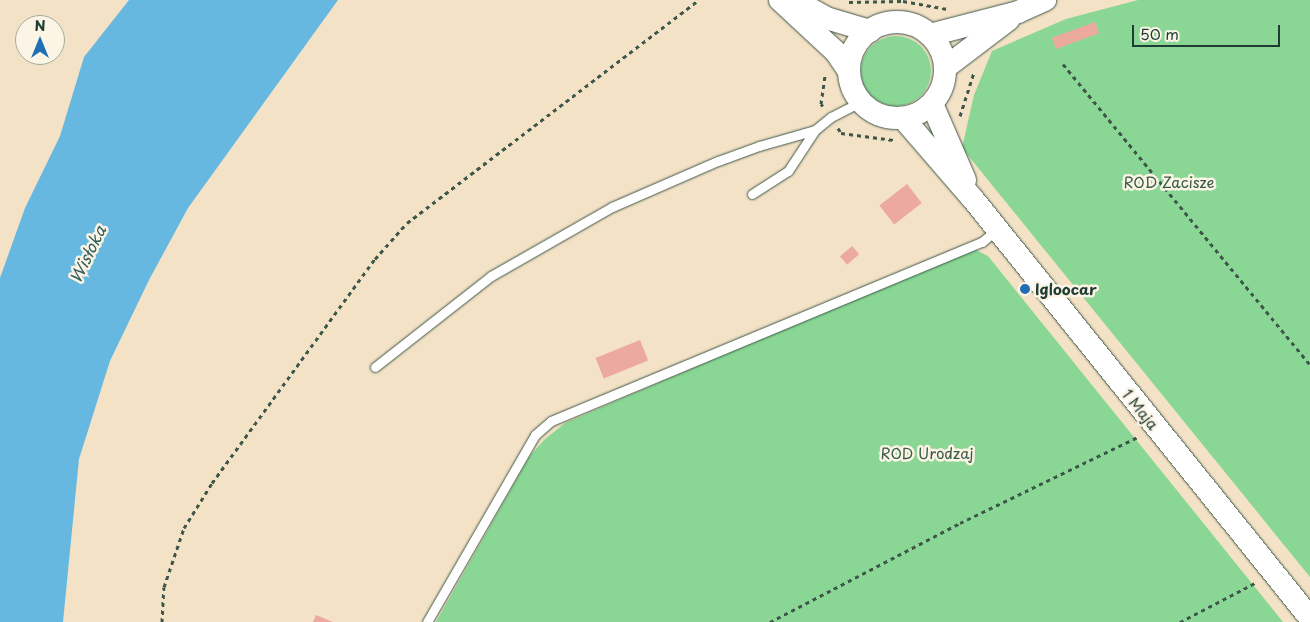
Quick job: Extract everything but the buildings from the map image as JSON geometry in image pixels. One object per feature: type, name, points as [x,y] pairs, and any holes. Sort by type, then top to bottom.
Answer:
[{"type":"street","points":[[780,0],[836,52],[849,71],[851,82],[861,102],[880,115],[903,118],[919,114],[932,104],[942,86],[946,67],[941,50],[930,35],[917,26],[901,23],[885,24],[870,31],[857,44],[849,71]]},
{"type":"street","points":[[794,0],[826,18],[870,31]]},
{"type":"street","points":[[930,35],[1018,12],[1044,0]]},
{"type":"street","points":[[946,67],[1018,12]]},
{"type":"street","name":"1 Maja","points":[[932,104],[973,199]]},
{"type":"street","name":"1 Maja","points":[[903,118],[973,199],[1310,618]]},
{"type":"lane","points":[[752,194],[788,171],[815,130],[831,117],[861,102]]},
{"type":"lane","points":[[375,367],[491,276],[612,207],[718,161],[759,146],[815,130]]},
{"type":"lane","points":[[427,622],[535,435],[551,421],[982,242],[997,230]]},
{"type":"path","points":[[162,622],[164,587],[184,528],[212,484],[375,259],[407,223],[699,0]]},
{"type":"path","points":[[847,2],[903,0],[940,7],[954,12]]},
{"type":"path","points":[[1062,64],[1310,365]]},
{"type":"path","points":[[958,122],[977,66]]},
{"type":"path","points":[[842,132],[878,136],[901,143]]},
{"type":"path","points":[[770,622],[960,523],[1156,428]]},
{"type":"path","points":[[1180,622],[1273,573]]},
{"type":"green space","name":"ROD Zacisze","points":[[1138,0],[1310,0],[1310,577],[962,148],[974,95],[992,51],[1066,19]]},
{"type":"green space","points":[[896,36],[909,39],[921,46],[928,58],[931,71],[928,84],[921,96],[909,103],[896,106],[883,103],[871,96],[864,84],[861,71],[864,58],[871,46],[883,39]]},
{"type":"green space","name":"ROD Urodzaj","points":[[972,248],[988,256],[1283,622],[436,622],[529,457],[544,440],[565,423]]},
{"type":"water","name":"Wisłoka","points":[[129,0],[338,0],[188,208],[149,280],[110,361],[79,459],[63,622],[0,622],[0,278],[25,208],[60,136],[84,57]]},
{"type":"place","name":"Igloocar","points":[[1025,289]]}]
